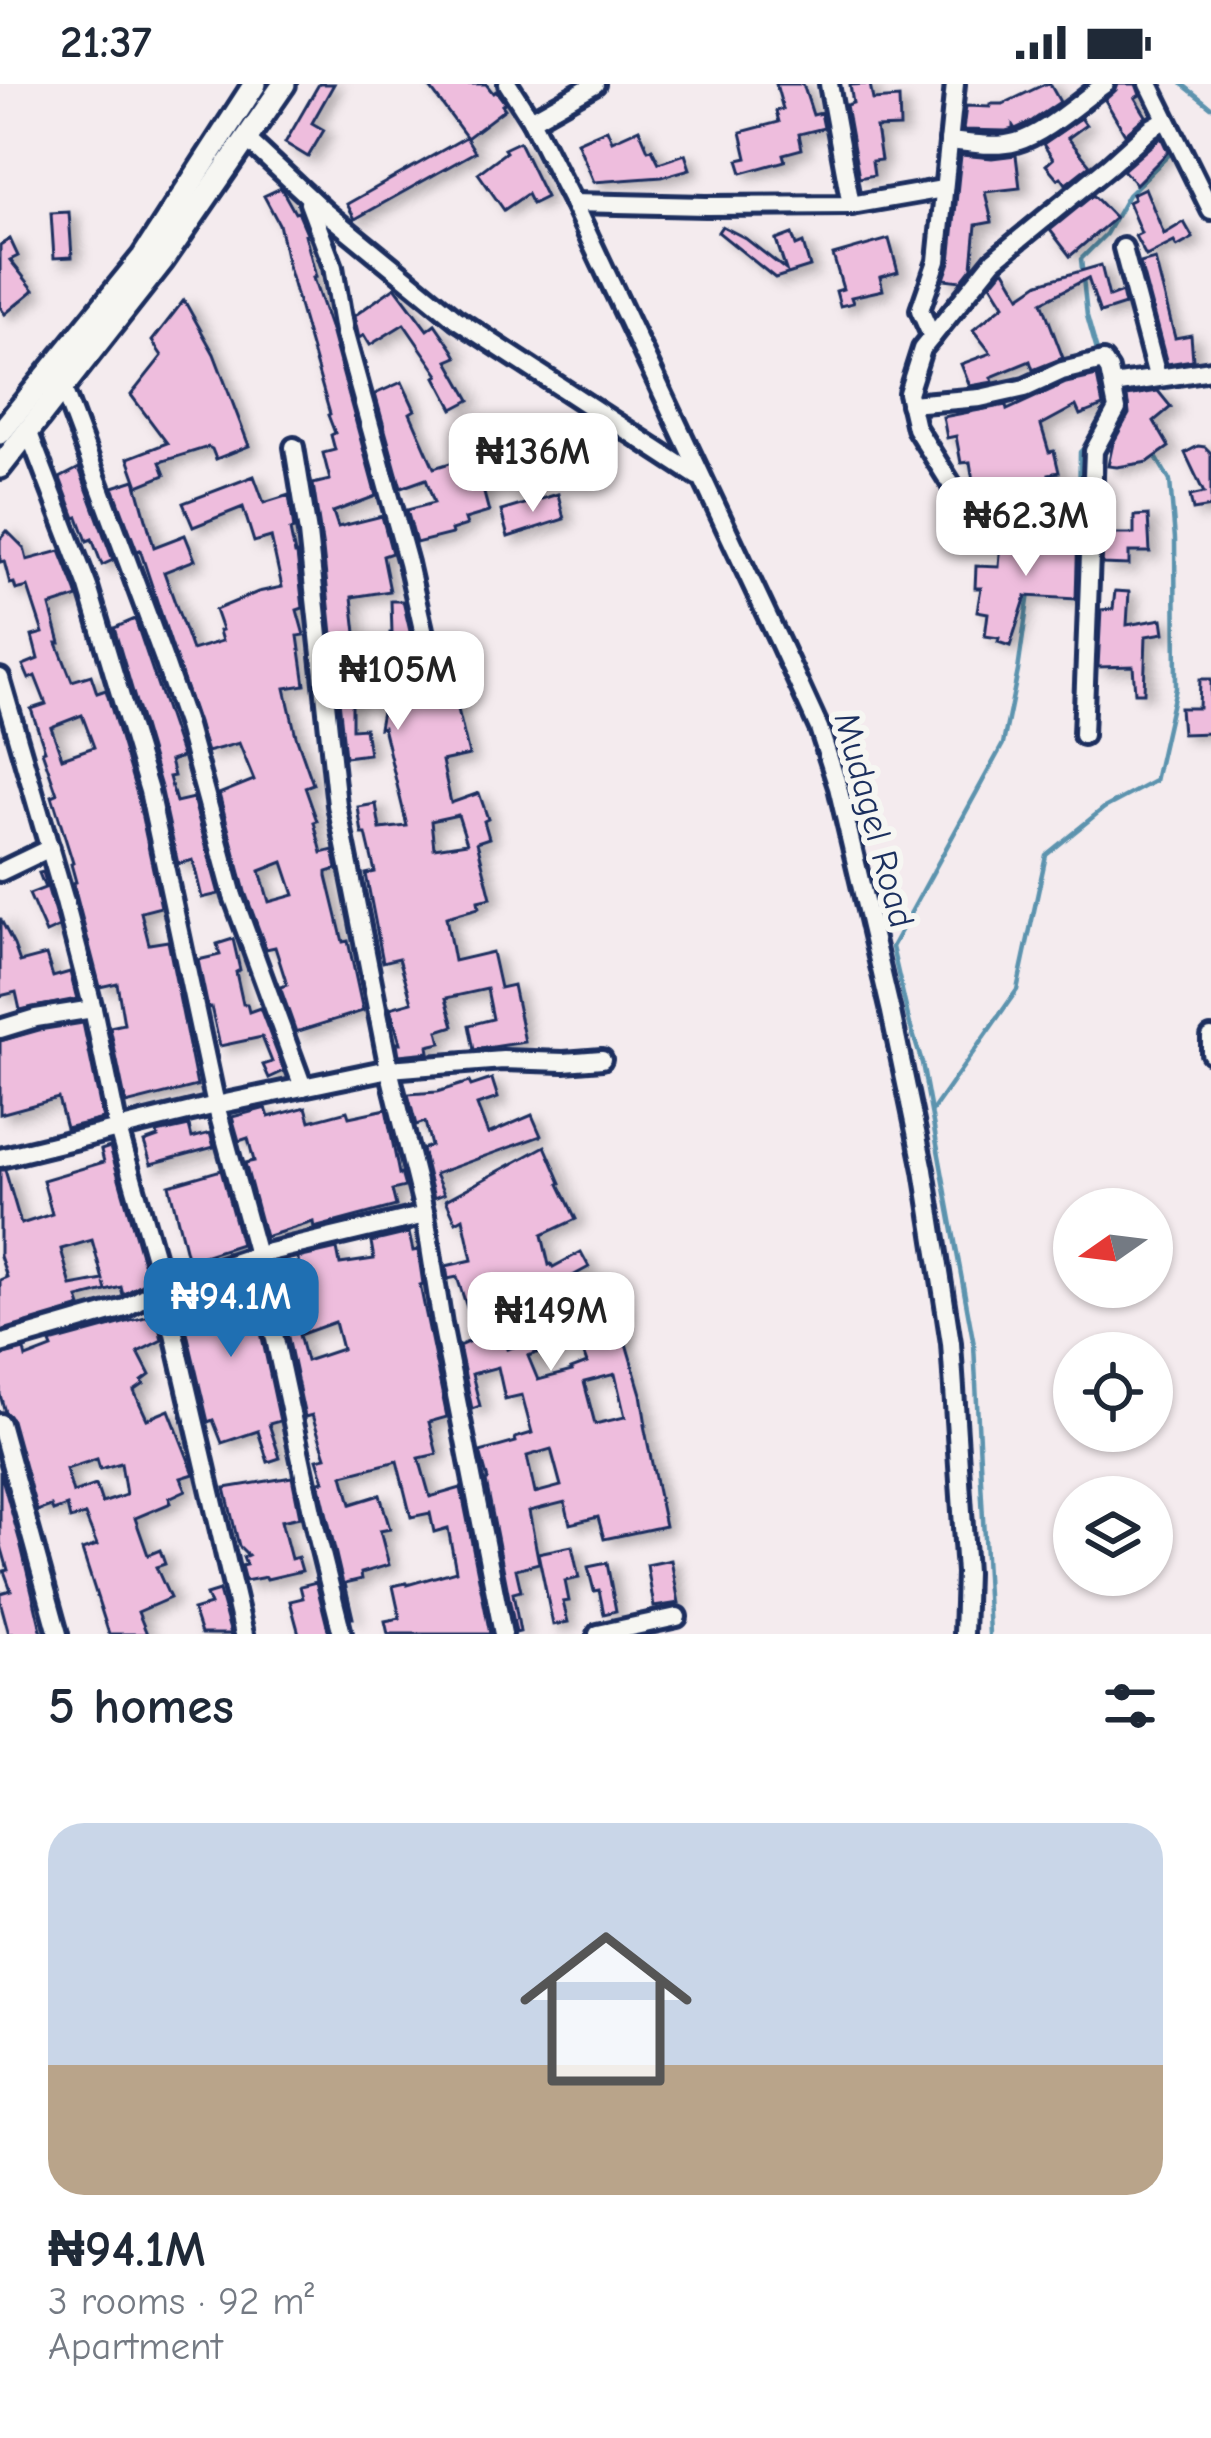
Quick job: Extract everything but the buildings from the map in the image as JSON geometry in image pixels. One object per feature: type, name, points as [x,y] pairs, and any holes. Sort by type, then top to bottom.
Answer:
[{"type":"main road","points":[[0,433],[143,257],[255,84]]},
{"type":"main road","points":[[0,467],[162,261],[284,84]]},
{"type":"street","name":"Mudagel Road","points":[[508,84],[573,202],[826,746],[891,1012],[924,1170],[951,1342],[966,1573],[964,1634]]},
{"type":"street","points":[[531,120],[596,84]]},
{"type":"street","points":[[829,84],[851,205]]},
{"type":"street","points":[[932,337],[920,310],[937,261],[955,84]]},
{"type":"street","points":[[949,141],[1015,142],[1105,84]]},
{"type":"street","points":[[1149,84],[1211,210]]},
{"type":"street","points":[[1091,514],[970,531],[951,484],[916,428],[910,383],[922,349],[994,260],[1165,120]]},
{"type":"street","points":[[248,140],[306,196],[456,319],[700,478]]},
{"type":"street","points":[[573,202],[851,205],[943,190]]},
{"type":"street","points":[[306,196],[333,267],[344,331],[408,563],[435,683]]},
{"type":"street","points":[[1123,248],[1157,376]]},
{"type":"street","points":[[910,404],[980,398],[1103,362],[1109,370],[1118,409],[1094,451],[1084,735]]},
{"type":"street","points":[[1113,385],[1211,370]]},
{"type":"street","points":[[63,388],[187,726],[233,896],[303,1087]]},
{"type":"street","points":[[29,433],[88,587],[149,791],[216,1105],[257,1255],[342,1634]]},
{"type":"street","points":[[294,447],[308,533],[337,805],[388,1069],[425,1215],[502,1634]]},
{"type":"street","points":[[0,678],[93,1009],[118,1129],[163,1286],[244,1634]]},
{"type":"street","points":[[0,872],[50,848]]},
{"type":"street","points":[[0,1029],[93,1009]]},
{"type":"street","points":[[1211,1037],[1211,1052]]},
{"type":"street","points":[[0,1158],[388,1069],[503,1060],[602,1059]]},
{"type":"street","points":[[0,1343],[125,1308],[163,1286],[257,1255],[425,1215]]},
{"type":"street","points":[[0,1424],[58,1634]]},
{"type":"street","points":[[598,1634],[676,1616]]},
{"type":"waterway","points":[[1182,84],[1211,107]]},
{"type":"waterway","points":[[1099,358],[1087,316],[1081,259],[1106,234],[1128,195],[1175,149]]},
{"type":"waterway","points":[[1072,509],[1079,507],[1080,452],[1092,440]]},
{"type":"waterway","points":[[932,1111],[1017,990],[1046,855],[1104,808],[1155,781],[1176,688],[1170,481],[1155,455]]},
{"type":"waterway","points":[[989,1634],[974,1345],[922,1063],[892,947],[1003,744],[1029,593]]}]
